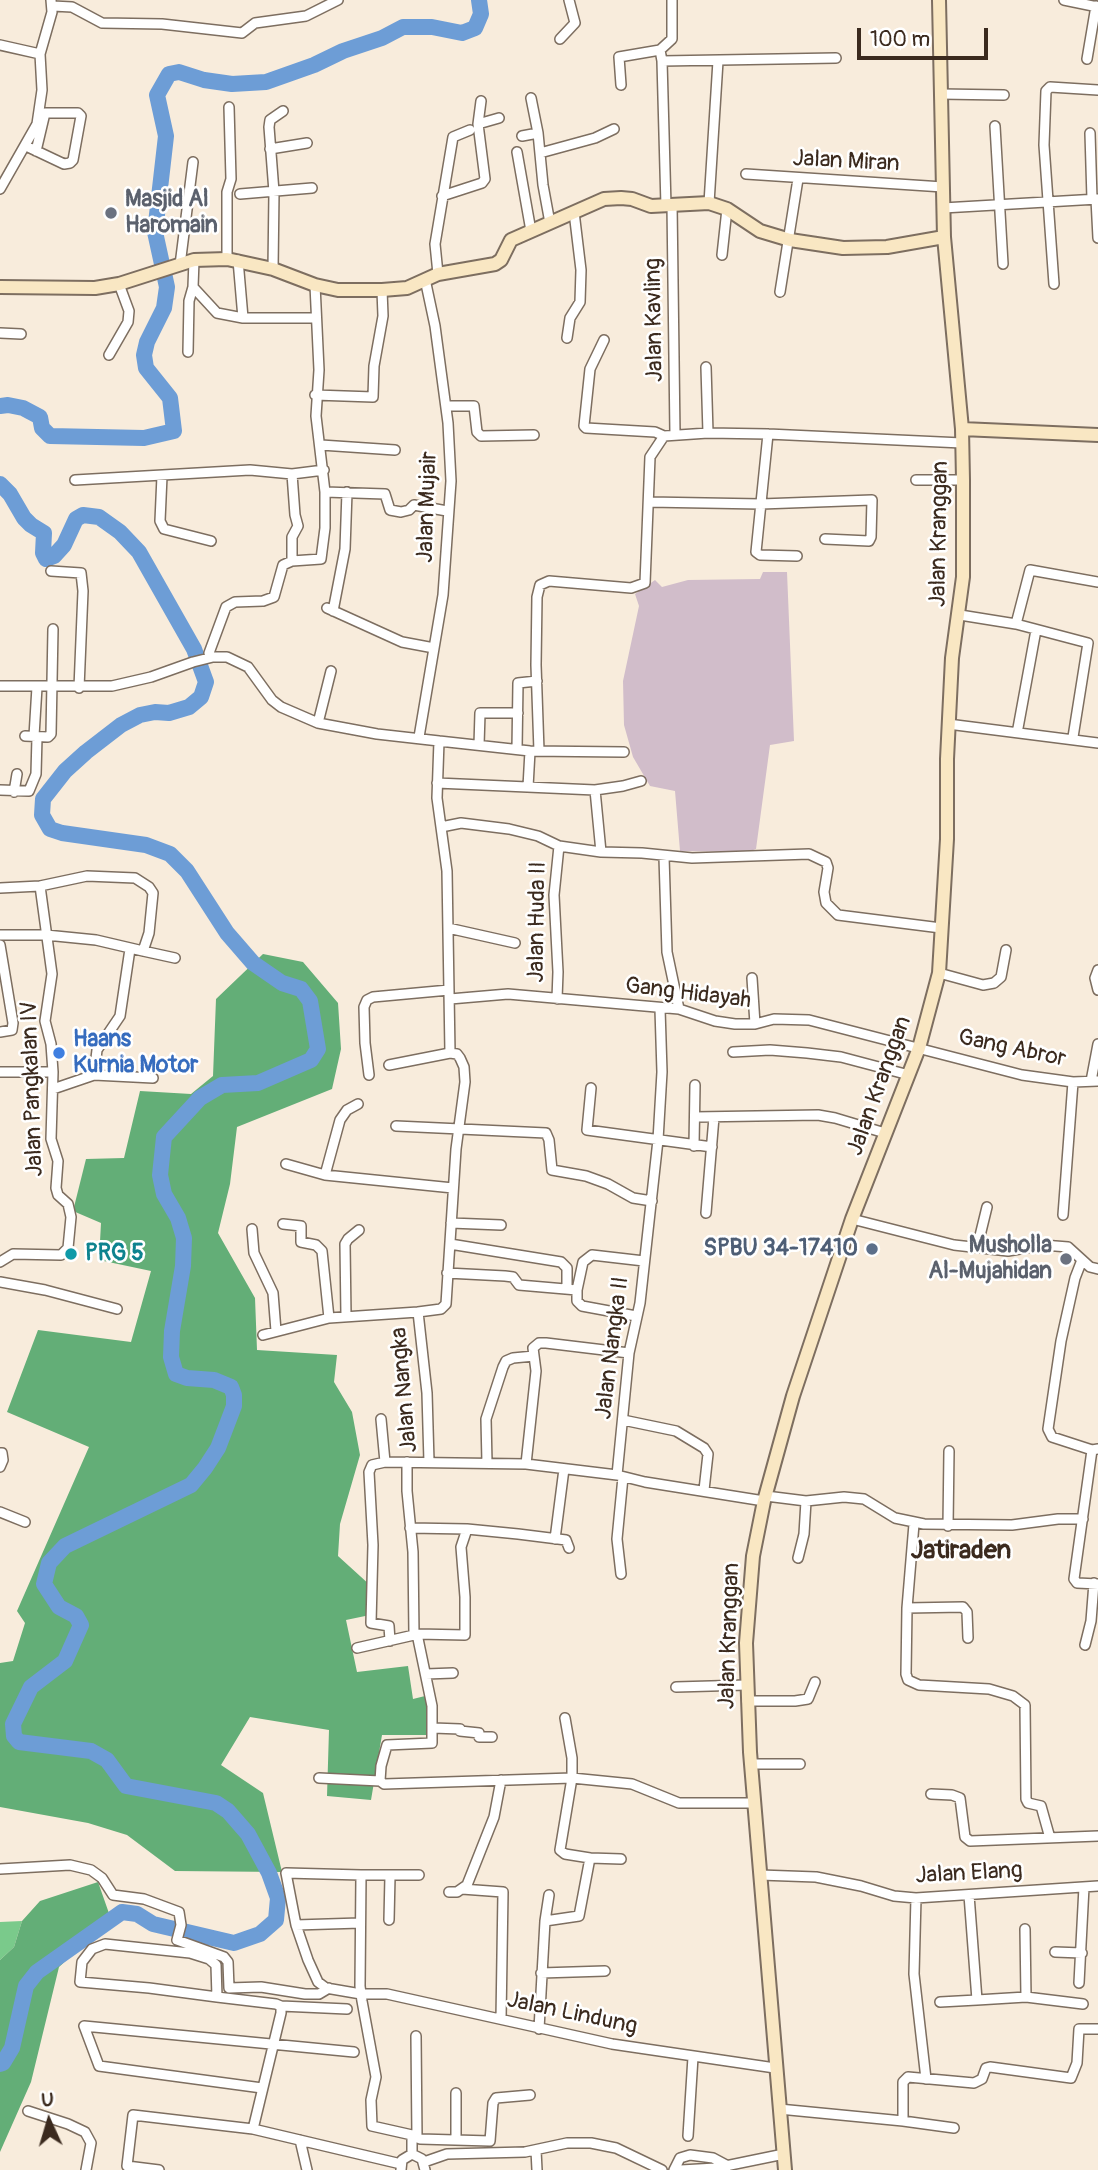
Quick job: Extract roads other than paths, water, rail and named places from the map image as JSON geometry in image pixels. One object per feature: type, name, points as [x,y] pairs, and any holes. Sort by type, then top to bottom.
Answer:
[{"type":"main road","name":"Jalan Kranggan","points":[[785,2170],[751,1764],[745,1656],[753,1556],[765,1499],[793,1396],[852,1219],[919,1048],[939,973],[948,819],[948,724],[952,659],[963,577],[963,480],[962,429],[944,237],[939,0]]},
{"type":"main road","points":[[0,287],[95,288],[119,284],[194,260],[233,259],[338,290],[407,288],[438,274],[495,264],[501,260],[508,243],[604,199],[621,198],[651,206],[709,203],[727,209],[760,231],[790,240],[843,248],[887,247],[944,237]]},
{"type":"main road","points":[[962,429],[1098,435]]},
{"type":"street","points":[[0,189],[37,124],[40,107],[40,54],[52,3],[72,8],[102,23],[182,25],[242,33],[255,23],[306,16],[338,0]]},
{"type":"street","points":[[560,39],[575,23],[569,0]]},
{"type":"street","points":[[621,86],[620,57],[660,50],[672,39],[671,0]]},
{"type":"street","points":[[1064,0],[1097,6],[1087,59]]},
{"type":"street","points":[[0,46],[40,54]]},
{"type":"street","name":"Jalan Kavling","points":[[660,50],[669,205],[675,435]]},
{"type":"street","points":[[662,61],[836,58]]},
{"type":"street","points":[[709,203],[718,61]]},
{"type":"street","points":[[1054,284],[1044,145],[1046,91],[1050,87],[1098,90]]},
{"type":"street","points":[[940,94],[1004,95]]},
{"type":"street","points":[[531,99],[550,223]]},
{"type":"street","points":[[442,196],[484,181],[474,127],[481,101]]},
{"type":"street","points":[[229,107],[231,179],[227,192],[233,259],[243,318]]},
{"type":"street","points":[[273,269],[274,192],[270,120],[283,111]]},
{"type":"street","points":[[26,146],[36,151],[64,164],[74,160],[80,116],[78,113],[46,113],[36,151]]},
{"type":"street","points":[[438,274],[435,244],[453,137],[499,118]]},
{"type":"street","points":[[995,126],[1003,264]]},
{"type":"street","points":[[540,153],[595,138],[614,129]]},
{"type":"street","points":[[522,136],[538,133]]},
{"type":"street","points":[[1090,133],[1098,238]]},
{"type":"street","points":[[270,149],[307,143]]},
{"type":"street","points":[[517,152],[531,231]]},
{"type":"street","points":[[174,267],[193,162]]},
{"type":"street","name":"Jalan Miran","points":[[746,174],[943,187]]},
{"type":"street","points":[[780,292],[798,179]]},
{"type":"street","points":[[240,194],[312,188]]},
{"type":"street","points":[[943,208],[1095,199]]},
{"type":"street","points":[[722,256],[727,209]]},
{"type":"street","points":[[567,338],[570,318],[580,302],[581,270],[574,212]]},
{"type":"street","points":[[188,352],[194,260]]},
{"type":"street","name":"Jalan Mujair","points":[[419,737],[443,595],[451,481],[451,449],[446,406],[435,326],[425,279]]},
{"type":"street","points":[[109,355],[128,322],[129,311],[119,284]]},
{"type":"street","points":[[208,658],[226,607],[234,602],[263,601],[274,597],[283,565],[292,561],[321,559],[325,528],[325,492],[316,416],[315,395],[319,370],[314,285]]},
{"type":"street","points":[[193,287],[217,313],[243,318],[316,318]]},
{"type":"street","points":[[315,395],[373,397],[374,366],[383,316],[382,290]]},
{"type":"street","points":[[0,333],[21,334]]},
{"type":"street","points":[[604,340],[590,369],[584,426],[655,432],[664,436],[708,433],[768,434],[962,443]]},
{"type":"street","points":[[706,368],[708,433]]},
{"type":"street","points":[[446,406],[474,406],[477,432],[481,436],[534,435]]},
{"type":"street","points":[[768,434],[757,554],[797,556]]},
{"type":"street","points":[[528,788],[535,751],[537,597],[540,585],[549,580],[631,588],[645,583],[650,457],[664,436]]},
{"type":"street","points":[[321,445],[395,450]]},
{"type":"street","points":[[75,480],[250,470],[292,474],[324,470]]},
{"type":"street","points":[[292,474],[298,526],[292,537],[292,561]]},
{"type":"street","points":[[162,476],[160,521],[164,529],[211,541]]},
{"type":"street","points":[[916,480],[963,480]]},
{"type":"street","points":[[325,492],[385,494],[390,510],[401,512],[414,505],[447,511]]},
{"type":"street","points":[[347,492],[345,549],[330,609],[402,642],[434,648]]},
{"type":"street","points":[[649,502],[761,504],[873,500],[869,541],[825,539]]},
{"type":"street","points":[[1016,624],[1030,570],[1098,582]]},
{"type":"street","points":[[51,571],[82,573],[79,688]]},
{"type":"street","points":[[960,615],[1016,624],[1088,643],[1073,737]]},
{"type":"street","points":[[32,736],[48,737],[51,734],[53,629]]},
{"type":"street","points":[[1018,728],[1036,629]]},
{"type":"street","points":[[0,686],[112,686],[151,677],[208,658],[227,657],[244,663],[272,700],[281,707],[318,723],[377,734],[535,751],[624,752]]},
{"type":"street","points":[[318,723],[331,671]]},
{"type":"street","points":[[517,749],[518,683],[537,681]]},
{"type":"street","points":[[0,790],[28,793],[34,783],[36,774],[32,736],[37,687]]},
{"type":"street","points":[[479,745],[481,713],[518,713]]},
{"type":"street","points":[[948,724],[1098,743]]},
{"type":"street","points":[[389,1065],[450,1053],[447,871],[437,783],[439,741]]},
{"type":"street","points":[[14,792],[17,774]]},
{"type":"street","points":[[437,783],[595,790],[641,780]]},
{"type":"street","points":[[595,790],[601,852]]},
{"type":"street","points":[[441,827],[461,823],[509,829],[538,836],[559,846],[664,857],[809,854],[826,862],[828,868],[825,903],[838,915],[941,928]]},
{"type":"street","name":"Jalan Huda II","points":[[557,999],[554,895],[559,846]]},
{"type":"street","points":[[664,857],[667,952],[679,1009]]},
{"type":"street","points":[[0,888],[40,886],[87,876],[135,878],[153,893],[149,933],[143,951]]},
{"type":"street","name":"Jalan Pangkalan IV","points":[[0,1262],[13,1254],[61,1255],[68,1248],[71,1217],[68,1204],[58,1195],[56,1188],[58,1161],[51,1139],[53,1089],[51,1044],[46,1021],[52,974],[40,886]]},
{"type":"street","points":[[448,928],[515,943]]},
{"type":"street","points":[[0,935],[46,934],[96,940],[175,958]]},
{"type":"street","points":[[0,945],[13,1027],[10,1032],[0,1032]]},
{"type":"street","points":[[94,1075],[97,1050],[120,1016],[130,949]]},
{"type":"street","points":[[939,973],[983,985],[994,984],[1001,977],[1006,950]]},
{"type":"street","points":[[1098,970],[1095,978],[1098,989]]},
{"type":"street","points":[[752,978],[755,1024]]},
{"type":"street","name":"Gang Hidayah","points":[[369,1075],[364,1007],[367,1000],[373,997],[508,995],[679,1009],[715,1021],[734,1024],[755,1024],[774,1019],[808,1020],[919,1048]]},
{"type":"street","name":"Jalan Nangka II","points":[[621,1574],[617,1538],[623,1420],[629,1353],[649,1226],[658,1140],[662,1072],[660,1009]]},
{"type":"street","points":[[1095,1081],[1098,1044]]},
{"type":"street","name":"Gang Abror","points":[[919,1048],[1022,1075],[1073,1082],[1095,1081]]},
{"type":"street","points":[[733,1052],[770,1050],[841,1057],[909,1074]]},
{"type":"street","name":"Jalan Nangka","points":[[450,1053],[457,1054],[464,1067],[465,1082],[458,1128],[445,1307],[418,1312],[427,1393],[429,1462],[526,1464],[765,1499],[864,1499],[895,1518],[915,1524],[948,1526],[1083,1520]]},
{"type":"street","points":[[0,1072],[52,1072]]},
{"type":"street","points":[[53,1089],[94,1075],[153,1078]]},
{"type":"street","points":[[1063,1214],[1073,1082]]},
{"type":"street","points":[[694,1146],[695,1085]]},
{"type":"street","points":[[591,1088],[587,1130],[712,1147]]},
{"type":"street","points":[[326,1175],[340,1120],[347,1110],[358,1104]]},
{"type":"street","points":[[695,1117],[818,1115],[886,1133]]},
{"type":"street","points":[[706,1213],[714,1117]]},
{"type":"street","points":[[396,1126],[546,1133],[550,1140],[548,1151],[552,1170],[586,1176],[608,1184],[623,1194],[652,1201]]},
{"type":"street","points":[[286,1164],[326,1175],[453,1188]]},
{"type":"street","points":[[977,1248],[987,1207]]},
{"type":"street","points":[[852,1219],[954,1245],[977,1248],[1008,1251],[1059,1245],[1073,1249],[1090,1267],[1098,1269]]},
{"type":"street","points":[[283,1223],[300,1226],[301,1242],[316,1245],[322,1251],[329,1318]]},
{"type":"street","points":[[451,1223],[501,1225]]},
{"type":"street","points":[[252,1229],[254,1253],[273,1293],[276,1331]]},
{"type":"street","points":[[346,1316],[345,1244],[359,1230]]},
{"type":"street","points":[[450,1244],[561,1262],[566,1268],[577,1301],[582,1306],[636,1315]]},
{"type":"street","points":[[572,1290],[583,1262],[592,1255],[644,1261]]},
{"type":"street","points":[[1082,1260],[1075,1278],[1061,1341],[1048,1429],[1052,1437],[1095,1449],[1074,1579],[1077,1583],[1096,1583],[1085,1646]]},
{"type":"street","points":[[447,1273],[513,1277],[519,1285],[572,1290]]},
{"type":"street","points":[[0,1282],[45,1290],[117,1309]]},
{"type":"street","points":[[263,1335],[329,1318],[418,1312]]},
{"type":"street","points":[[526,1464],[536,1371],[533,1348],[539,1343],[629,1353]]},
{"type":"street","points":[[487,1463],[486,1419],[503,1367],[506,1361],[513,1358],[534,1356]]},
{"type":"street","points":[[382,1419],[385,1462]]},
{"type":"street","points":[[623,1420],[676,1431],[704,1448],[708,1454],[704,1490]]},
{"type":"street","points":[[948,1526],[949,1451]]},
{"type":"street","points":[[0,1453],[3,1460],[0,1467]]},
{"type":"street","points":[[390,1641],[389,1626],[371,1623],[373,1545],[369,1472],[372,1465],[385,1462],[429,1462]]},
{"type":"street","points":[[380,1781],[387,1745],[432,1743],[432,1706],[416,1635],[407,1462]]},
{"type":"street","points":[[555,1539],[564,1469]]},
{"type":"street","points":[[798,1558],[804,1534],[806,1500]]},
{"type":"street","points":[[0,1511],[24,1522]]},
{"type":"street","points":[[915,1524],[907,1608],[908,1680],[919,1685],[989,1689],[1013,1696],[1025,1705],[1026,1799],[1028,1803],[1041,1806],[1050,1838]]},
{"type":"street","points":[[410,1528],[467,1529],[566,1540],[569,1548]]},
{"type":"street","points":[[357,1648],[416,1635],[465,1635],[465,1597],[460,1553],[467,1529]]},
{"type":"street","points":[[907,1608],[963,1607],[967,1612],[968,1638]]},
{"type":"street","points":[[426,1674],[453,1674]]},
{"type":"street","points":[[747,1702],[795,1702],[808,1699],[815,1682]]},
{"type":"street","points":[[676,1687],[746,1685]]},
{"type":"street","points":[[565,1718],[572,1758],[572,1778],[560,1850],[565,1854],[590,1858],[621,1859]]},
{"type":"street","points":[[433,1727],[460,1729],[479,1733],[479,1737],[492,1737]]},
{"type":"street","points":[[751,1764],[800,1764]]},
{"type":"street","points":[[319,1778],[380,1781],[384,1784],[572,1778],[632,1784],[679,1803],[755,1803]]},
{"type":"street","points":[[449,1892],[457,1892],[467,1885],[494,1817],[501,1780]]},
{"type":"street","points":[[931,1794],[960,1798],[965,1837],[970,1842],[1098,1836]]},
{"type":"street","points":[[545,1921],[579,1916],[590,1858]]},
{"type":"street","name":"Jalan Lindung","points":[[0,1869],[70,1865],[91,1870],[102,1878],[113,1895],[144,1899],[179,1912],[181,1925],[177,1941],[224,1957],[228,1962],[229,1989],[261,1987],[305,1994],[319,1994],[329,1989],[361,1994],[387,1994],[539,2029],[693,2057],[775,2068]]},
{"type":"street","points":[[329,1989],[318,1982],[308,1960],[296,1925],[286,1874],[419,1875]]},
{"type":"street","points":[[361,1875],[361,1994],[376,2077],[371,2100],[372,2126],[414,2137],[489,2141],[496,2098],[530,2095]]},
{"type":"street","name":"Jalan Elang","points":[[760,1875],[816,1877],[894,1896],[916,1898],[1098,1886]]},
{"type":"street","points":[[389,1920],[390,1876]]},
{"type":"street","points":[[1079,1983],[1084,1887]]},
{"type":"street","points":[[462,1889],[503,1892],[501,2020]]},
{"type":"street","points":[[539,2029],[541,1973],[549,1895]]},
{"type":"street","points":[[969,1895],[977,2000]]},
{"type":"street","points":[[916,1898],[914,1974],[926,2079]]},
{"type":"street","points":[[296,1925],[360,1923]]},
{"type":"street","points":[[1025,1929],[1026,1997]]},
{"type":"street","points":[[217,1997],[216,1965],[209,1958],[190,1953],[105,1944],[92,1949],[82,1962],[80,1982],[281,2006],[347,2010]]},
{"type":"street","points":[[1055,1952],[1082,1952]]},
{"type":"street","points":[[541,1973],[605,1971]]},
{"type":"street","points":[[940,2002],[1026,1997],[1083,2004]]},
{"type":"street","points":[[253,2129],[281,2006]]},
{"type":"street","points":[[262,2088],[99,2066],[84,2026],[354,2052]]},
{"type":"street","points":[[903,2121],[903,2081],[908,2077],[974,2083],[982,2079],[986,2068],[990,2067],[1071,2078],[1077,2063],[1079,2029],[1098,2029]]},
{"type":"street","points":[[412,2154],[416,2036]]},
{"type":"street","points":[[688,2136],[693,2057]]},
{"type":"street","points":[[456,2093],[456,2140]]},
{"type":"street","points":[[779,2109],[954,2128]]},
{"type":"street","points":[[28,2111],[85,2132],[91,2143],[86,2170]]},
{"type":"street","points":[[159,2170],[127,2166],[133,2115],[253,2129],[401,2167],[405,2157],[412,2154],[419,2156],[424,2166],[447,2154],[525,2152],[567,2143],[590,2143],[616,2148],[662,2170]]},
{"type":"street","points":[[300,2140],[307,2170]]},
{"type":"street","points":[[536,2150],[537,2170]]},
{"type":"street","points":[[681,2170],[728,2166],[784,2154]]},
{"type":"street","points":[[674,2170],[680,2158],[690,2155],[713,2158],[728,2166]]},
{"type":"waterway","points":[[0,406],[23,408],[40,417],[42,428],[50,436],[144,438],[174,431],[170,398],[146,368],[144,355],[147,342],[164,308],[167,287],[155,232],[166,136],[157,95],[169,74],[179,72],[204,80],[232,84],[266,82],[382,38],[403,27],[432,27],[462,33],[475,28],[481,14],[479,0]]},
{"type":"waterway","points":[[0,484],[10,494],[24,518],[44,533],[43,553],[46,559],[54,556],[64,545],[76,519],[83,515],[99,517],[120,532],[139,552],[194,649],[206,682],[201,697],[189,707],[169,713],[140,715],[121,725],[86,752],[65,771],[43,799],[42,815],[50,829],[62,833],[146,845],[170,854],[187,871],[227,933],[253,963],[282,983],[301,989],[310,1001],[318,1049],[311,1060],[258,1083],[222,1085],[200,1098],[164,1137],[160,1175],[164,1194],[178,1218],[184,1238],[171,1357],[176,1374],[187,1378],[214,1380],[231,1387],[234,1406],[218,1448],[191,1485],[65,1546],[49,1563],[44,1584],[59,1607],[76,1616],[81,1625],[65,1661],[31,1687],[13,1724],[14,1736],[19,1742],[91,1751],[107,1760],[126,1786],[216,1803],[228,1811],[248,1834],[269,1873],[278,1898],[276,1920],[260,1934],[234,1943],[153,1924],[137,1914],[122,1912],[37,1972],[26,1986],[12,2048],[0,2064]]},
{"type":"place","name":"Masjid Al Haromain","points":[[111,213]]},
{"type":"place","name":"Haans Kurnia Motor","points":[[59,1053]]},
{"type":"place","name":"SPBU 34-17410","points":[[872,1249]]},
{"type":"place","name":"PRG 5","points":[[71,1254]]},
{"type":"place","name":"Musholla Al-Mujahidan","points":[[1066,1259]]},
{"type":"district","name":"Jatiraden","points":[[961,1551]]}]
